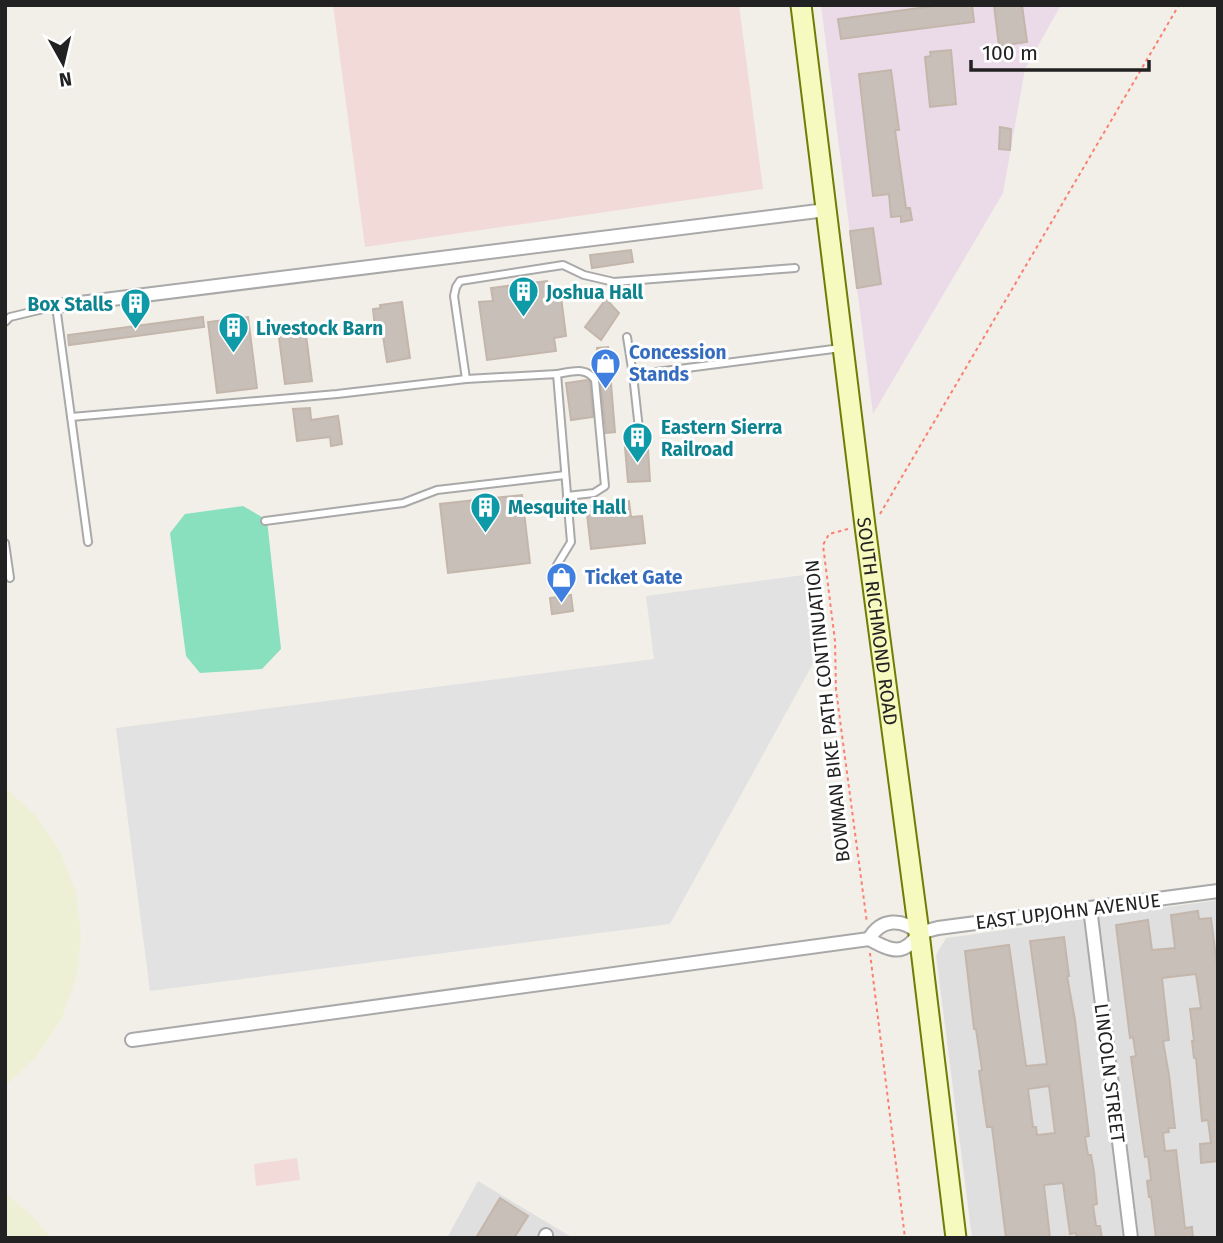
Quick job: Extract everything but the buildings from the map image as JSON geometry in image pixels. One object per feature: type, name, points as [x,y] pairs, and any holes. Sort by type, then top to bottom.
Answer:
[{"type":"street","name":"SOUTH RICHMOND ROAD","points":[[801,5],[864,526],[919,933],[956,1238]]},
{"type":"street","points":[[56,306],[826,210]]},
{"type":"street","name":"EAST UPJOHN AVENUE","points":[[919,933],[938,928],[1218,891]]},
{"type":"street","name":"LINCOLN STREET","points":[[1090,908],[1131,1238]]},
{"type":"street","points":[[132,1040],[869,939],[887,949],[903,949],[910,946],[919,933],[903,922],[891,922],[876,930],[869,939]]},
{"type":"lane","points":[[466,379],[454,296],[460,281],[563,265],[584,275],[614,282],[795,268]]},
{"type":"lane","points":[[5,322],[10,317],[56,306],[88,542]]},
{"type":"lane","points":[[628,337],[639,429]]},
{"type":"lane","points":[[632,375],[843,348]]},
{"type":"lane","points":[[71,417],[584,370],[591,373],[595,380],[605,486],[594,493],[567,496]]},
{"type":"lane","points":[[557,374],[571,542],[557,565]]},
{"type":"lane","points":[[265,521],[403,503],[437,490],[565,475]]},
{"type":"lane","points":[[5,543],[10,578]]},
{"type":"path","points":[[864,526],[875,522],[1179,5]]},
{"type":"path","name":"BOWMAN BIKE PATH CONTINUATION","points":[[864,526],[829,534],[823,545],[835,641],[836,690],[905,1238]]},
{"type":"shaded area","points":[[333,5],[739,5],[763,189],[365,247]]},
{"type":"shaded area","points":[[821,5],[1061,5],[1025,69],[1003,193],[873,414]]},
{"type":"shaded area","points":[[819,573],[827,638],[670,924],[150,991],[116,728],[654,659],[646,596]]},
{"type":"shaded area","points":[[1218,900],[1218,1238],[972,1238],[936,955],[946,938]]},
{"type":"shaded area","points":[[297,1158],[300,1180],[256,1186],[254,1164]]},
{"type":"shaded area","points":[[478,1181],[573,1238],[447,1238]]},
{"type":"green space","points":[[243,506],[267,520],[281,649],[262,669],[200,673],[186,656],[170,533],[185,514]]},
{"type":"green space","points":[[5,787],[35,815],[60,851],[76,893],[81,936],[77,975],[62,1018],[36,1057],[5,1086]]},
{"type":"green space","points":[[5,1193],[29,1213],[51,1238],[5,1238]]},
{"type":"place","name":"Joshua Hall","points":[[523,319]]},
{"type":"place","name":"Box Stalls","points":[[136,331]]},
{"type":"place","name":"Livestock Barn","points":[[233,355]]},
{"type":"place","name":"Concession Stands","points":[[606,390]]},
{"type":"place","name":"Eastern Sierra Railroad","points":[[638,465]]},
{"type":"place","name":"Mesquite Hall","points":[[485,534]]},
{"type":"place","name":"Ticket Gate","points":[[562,604]]}]
